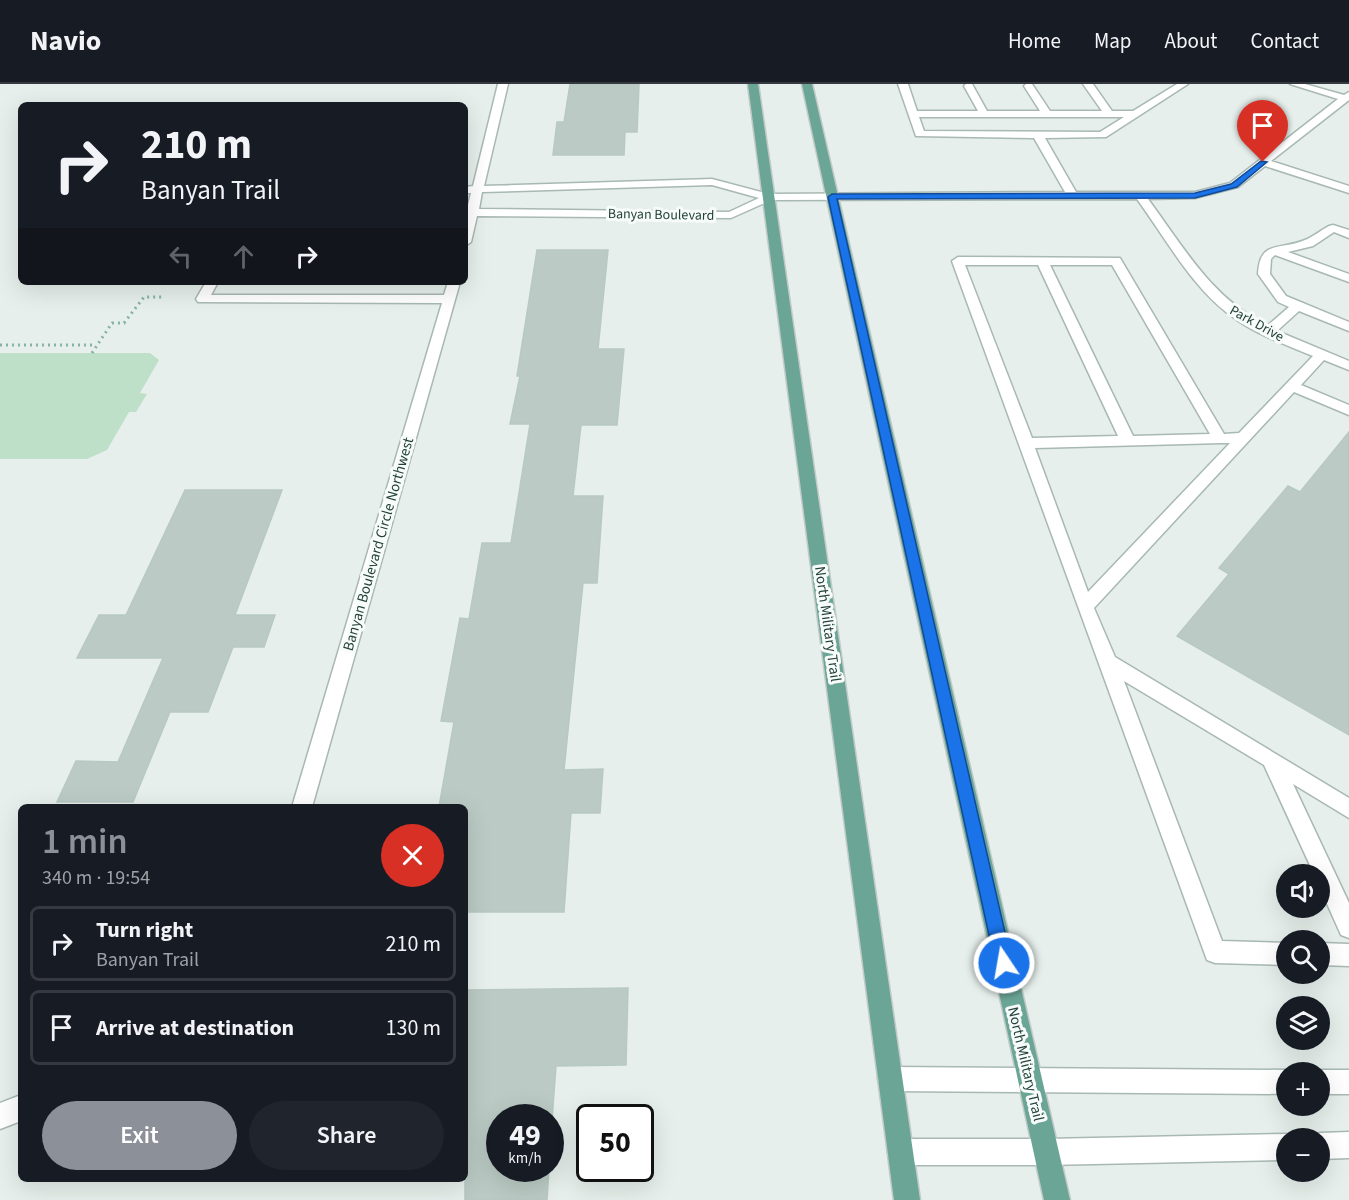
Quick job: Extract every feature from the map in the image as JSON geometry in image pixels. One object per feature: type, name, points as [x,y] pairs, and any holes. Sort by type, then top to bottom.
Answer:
[{"type":"main road","name":"North Military Trail","points":[[753,84],[908,1200]]},
{"type":"main road","name":"North Military Trail","points":[[807,84],[1057,1200]]},
{"type":"street","points":[[469,212],[478,190],[503,84]]},
{"type":"street","points":[[903,84],[920,134],[1038,135],[1102,135],[1183,84]]},
{"type":"street","points":[[1088,84],[1109,114]]},
{"type":"street","points":[[1296,84],[1347,97]]},
{"type":"street","points":[[969,86],[984,114]]},
{"type":"street","points":[[1029,86],[1047,114]]},
{"type":"street","points":[[769,197],[1195,195],[1234,185],[1347,97]]},
{"type":"street","points":[[913,114],[1135,114]]},
{"type":"street","points":[[1038,135],[1073,196]]},
{"type":"street","points":[[1263,162],[1349,190]]},
{"type":"street","name":"Banyan Boulevard","points":[[468,190],[558,185],[712,182],[769,197]]},
{"type":"street","name":"Park Drive","points":[[1141,196],[1206,286],[1221,302],[1242,318],[1268,332],[1349,366]]},
{"type":"street","name":"Banyan Boulevard","points":[[469,212],[731,215],[769,197]]},
{"type":"street","points":[[1349,234],[1333,228],[1309,243],[1275,251],[1265,258],[1264,274],[1274,291],[1282,299],[1296,307],[1349,327]]},
{"type":"street","points":[[1275,251],[1349,278]]},
{"type":"street","points":[[1220,439],[1116,261],[958,261],[1215,952],[1276,954]]},
{"type":"street","points":[[1042,261],[1128,441]]},
{"type":"street","points":[[210,285],[202,299],[449,299]]},
{"type":"street","name":"Banyan Boulevard Circle Northwest","points":[[303,804],[453,285]]},
{"type":"street","points":[[1268,332],[1296,307]]},
{"type":"street","points":[[1085,607],[1322,354]]},
{"type":"street","points":[[1292,386],[1349,410]]},
{"type":"street","points":[[1026,443],[1243,438]]},
{"type":"street","points":[[1107,661],[1271,759],[1349,809]]},
{"type":"street","points":[[1271,759],[1349,927]]},
{"type":"street","points":[[1330,954],[1349,955]]},
{"type":"street","points":[[890,1079],[1276,1082]]},
{"type":"street","points":[[1330,1082],[1349,1082]]},
{"type":"street","points":[[0,1116],[18,1109]]},
{"type":"street","points":[[1330,1146],[1349,1146]]},
{"type":"street","points":[[901,1152],[1046,1152],[1276,1147]]},
{"type":"path","points":[[92,352],[112,323],[124,323],[144,297],[165,297]]},
{"type":"path","points":[[0,345],[96,345]]},
{"type":"green space","points":[[0,353],[150,353],[159,360],[140,393],[147,394],[136,412],[129,412],[107,450],[87,459],[0,459]]},
{"type":"building","points":[[570,84],[639,84],[637,132],[625,132],[624,155],[553,155],[557,122],[564,122]]},
{"type":"building","points":[[537,250],[608,250],[598,349],[624,349],[617,425],[581,425],[573,496],[603,496],[597,583],[583,583],[564,770],[603,769],[600,813],[571,813],[564,912],[468,912],[468,804],[440,804],[454,722],[441,721],[460,618],[469,619],[482,543],[511,543],[530,424],[510,424],[520,376],[517,376]]},
{"type":"building","points":[[1349,432],[1349,735],[1177,636],[1229,574],[1219,568],[1288,486],[1300,492]]},
{"type":"building","points":[[185,490],[282,490],[235,615],[275,615],[264,647],[233,647],[208,712],[170,712],[133,802],[57,802],[76,761],[118,762],[163,658],[77,658],[99,615],[126,615]]},
{"type":"building","points":[[628,988],[626,1065],[556,1066],[553,1104],[486,1104],[486,1182],[548,1182],[547,1200],[465,1200],[465,1182],[468,1182],[468,990]]},
{"type":"route","points":[[1004,963],[832,197],[1195,195],[1234,185],[1263,162]]}]
